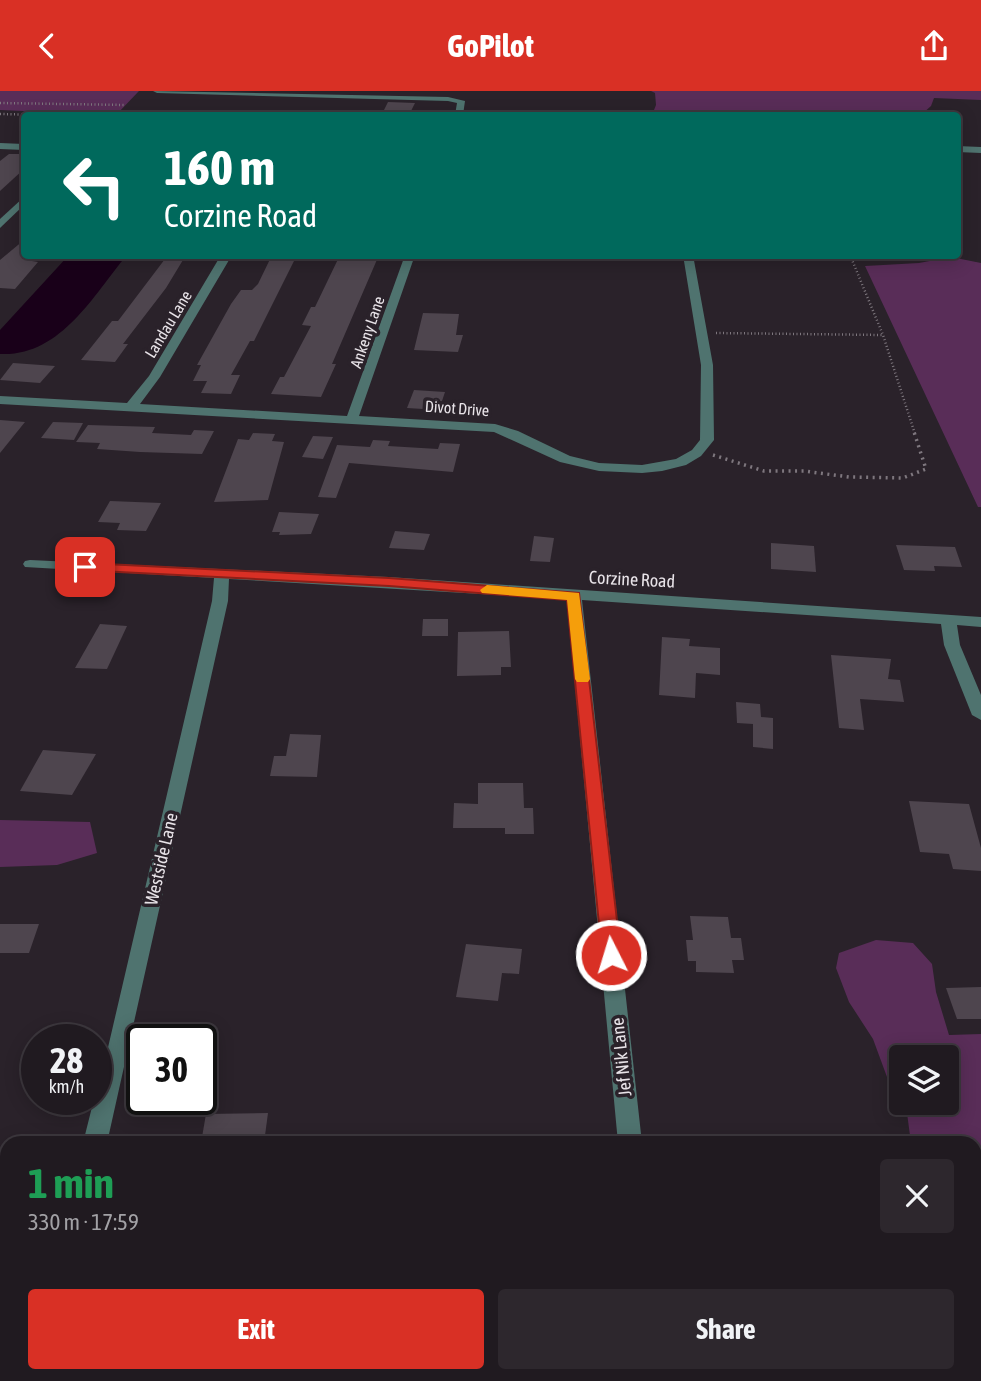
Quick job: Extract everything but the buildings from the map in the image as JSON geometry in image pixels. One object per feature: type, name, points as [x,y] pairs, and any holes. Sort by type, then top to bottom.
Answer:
[{"type":"street","points":[[157,91],[374,94],[461,101],[459,112]]},
{"type":"street","points":[[0,146],[21,147]]},
{"type":"street","points":[[961,149],[981,150]]},
{"type":"street","points":[[0,225],[21,203]]},
{"type":"street","name":"Landau Lane","points":[[132,406],[154,377],[225,259]]},
{"type":"street","name":"Ankeny Lane","points":[[352,419],[409,259]]},
{"type":"street","points":[[689,259],[707,365],[709,418],[707,440],[701,451]]},
{"type":"street","name":"Divot Drive","points":[[0,400],[495,428],[510,431],[561,458],[605,468],[664,468],[701,451]]},
{"type":"street","name":"Corzine Road","points":[[30,564],[389,582],[981,622]]},
{"type":"street","name":"Westside Lane","points":[[97,1136],[220,601],[222,575]]},
{"type":"street","name":"Jef Nik Lane","points":[[574,596],[629,1136]]},
{"type":"street","points":[[948,621],[952,645],[981,715]]},
{"type":"path","points":[[0,103],[126,105]]},
{"type":"path","points":[[0,114],[21,115]]},
{"type":"path","points":[[701,451],[764,471],[903,478],[926,469],[883,335],[852,259]]},
{"type":"path","points":[[701,333],[883,335]]},
{"type":"shaded area","points":[[0,91],[139,91],[119,112],[0,110]]},
{"type":"shaded area","points":[[651,91],[981,91],[981,100],[934,98],[924,112],[653,112],[656,105],[655,93]]},
{"type":"shaded area","points":[[65,259],[124,259],[73,321],[58,335],[40,346],[21,352],[0,354],[0,330]]},
{"type":"shaded area","points":[[961,259],[981,263],[981,507],[978,507],[865,266]]},
{"type":"shaded area","points":[[0,820],[90,822],[97,853],[57,865],[0,867]]},
{"type":"shaded area","points":[[876,940],[913,943],[932,964],[936,992],[949,1035],[981,1034],[981,1136],[910,1136],[907,1115],[959,1115],[959,1045],[889,1045],[889,1081],[873,1039],[849,1002],[836,968],[839,953]]},
{"type":"slow traffic","points":[[487,590],[574,596],[583,679]]},
{"type":"route","points":[[85,567],[389,582],[574,596],[611,955]]}]
